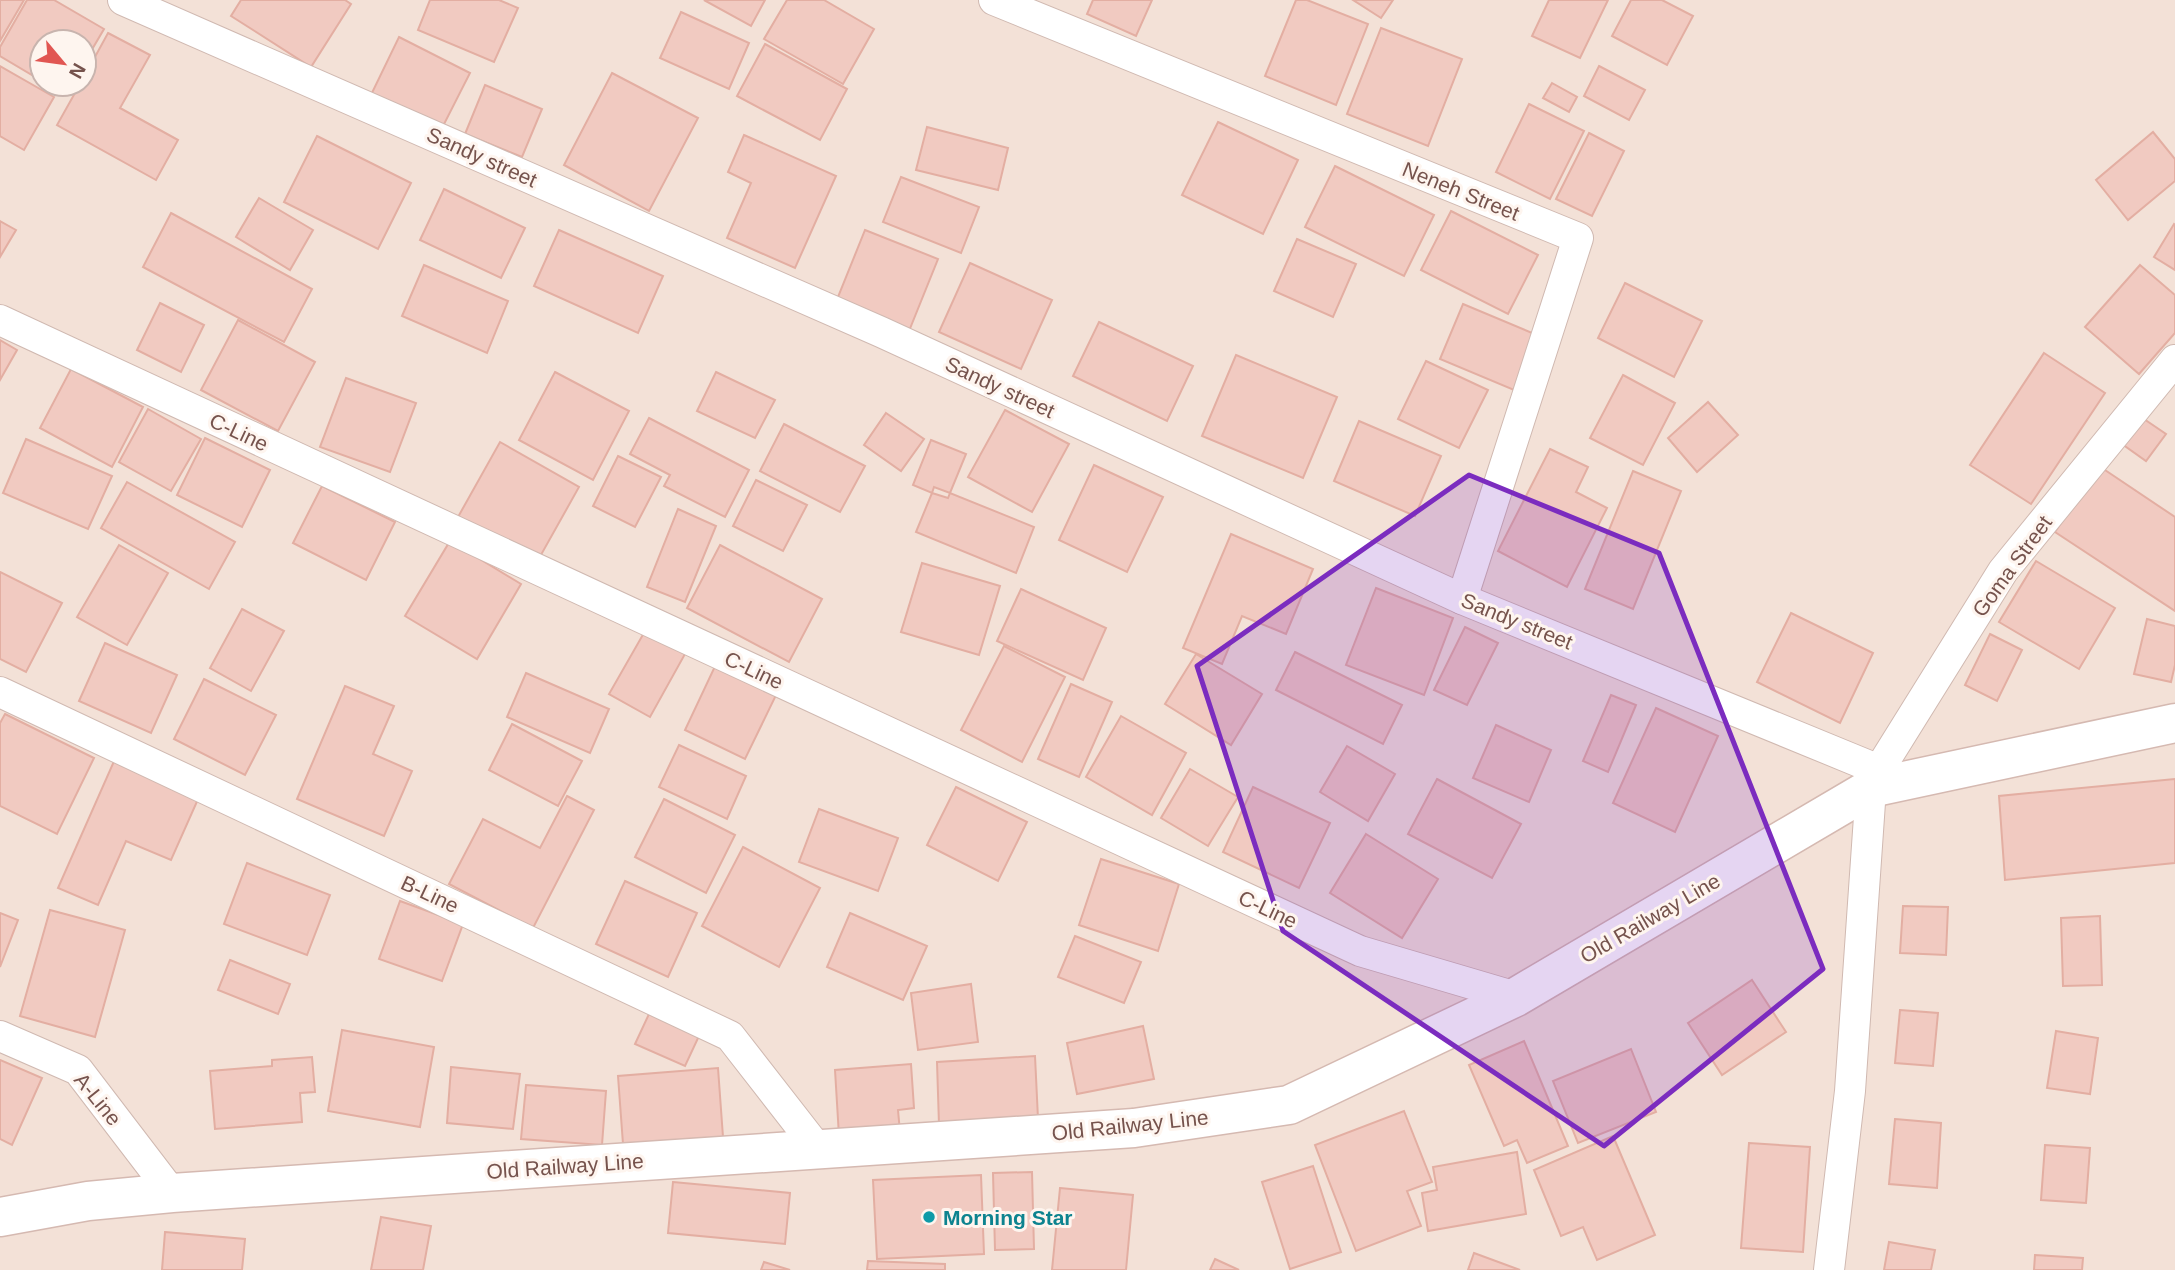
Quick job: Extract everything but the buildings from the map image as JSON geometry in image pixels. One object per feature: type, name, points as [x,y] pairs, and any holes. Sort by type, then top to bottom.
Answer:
[{"type":"street","name":"Sandy street","points":[[122,0],[881,332],[1462,599],[1875,779]]},
{"type":"street","name":"Neneh Street","points":[[994,0],[1578,239],[1462,599]]},
{"type":"street","name":"C-Line","points":[[0,320],[1360,951],[1516,997]]},
{"type":"street","name":"Goma Street","points":[[1875,779],[2003,570],[2175,359]]},
{"type":"street","name":"B-Line","points":[[0,692],[730,1036],[818,1149]]},
{"type":"street","name":"Old Railway Line","points":[[0,1217],[88,1201],[172,1193],[1134,1128],[1289,1105],[1516,997],[1875,779],[2175,723]]},
{"type":"street","points":[[1829,1270],[1850,1091],[1875,779]]},
{"type":"street","name":"A-Line","points":[[0,1035],[78,1070],[172,1193]]},
{"type":"highlighted area","points":[[1469,475],[1659,553],[1823,969],[1604,1146],[1283,931],[1197,666]]},
{"type":"shaded area","points":[[0,0],[2175,0],[2175,1270],[0,1270]]},
{"type":"place","name":"Morning Star","points":[[929,1217]]}]
